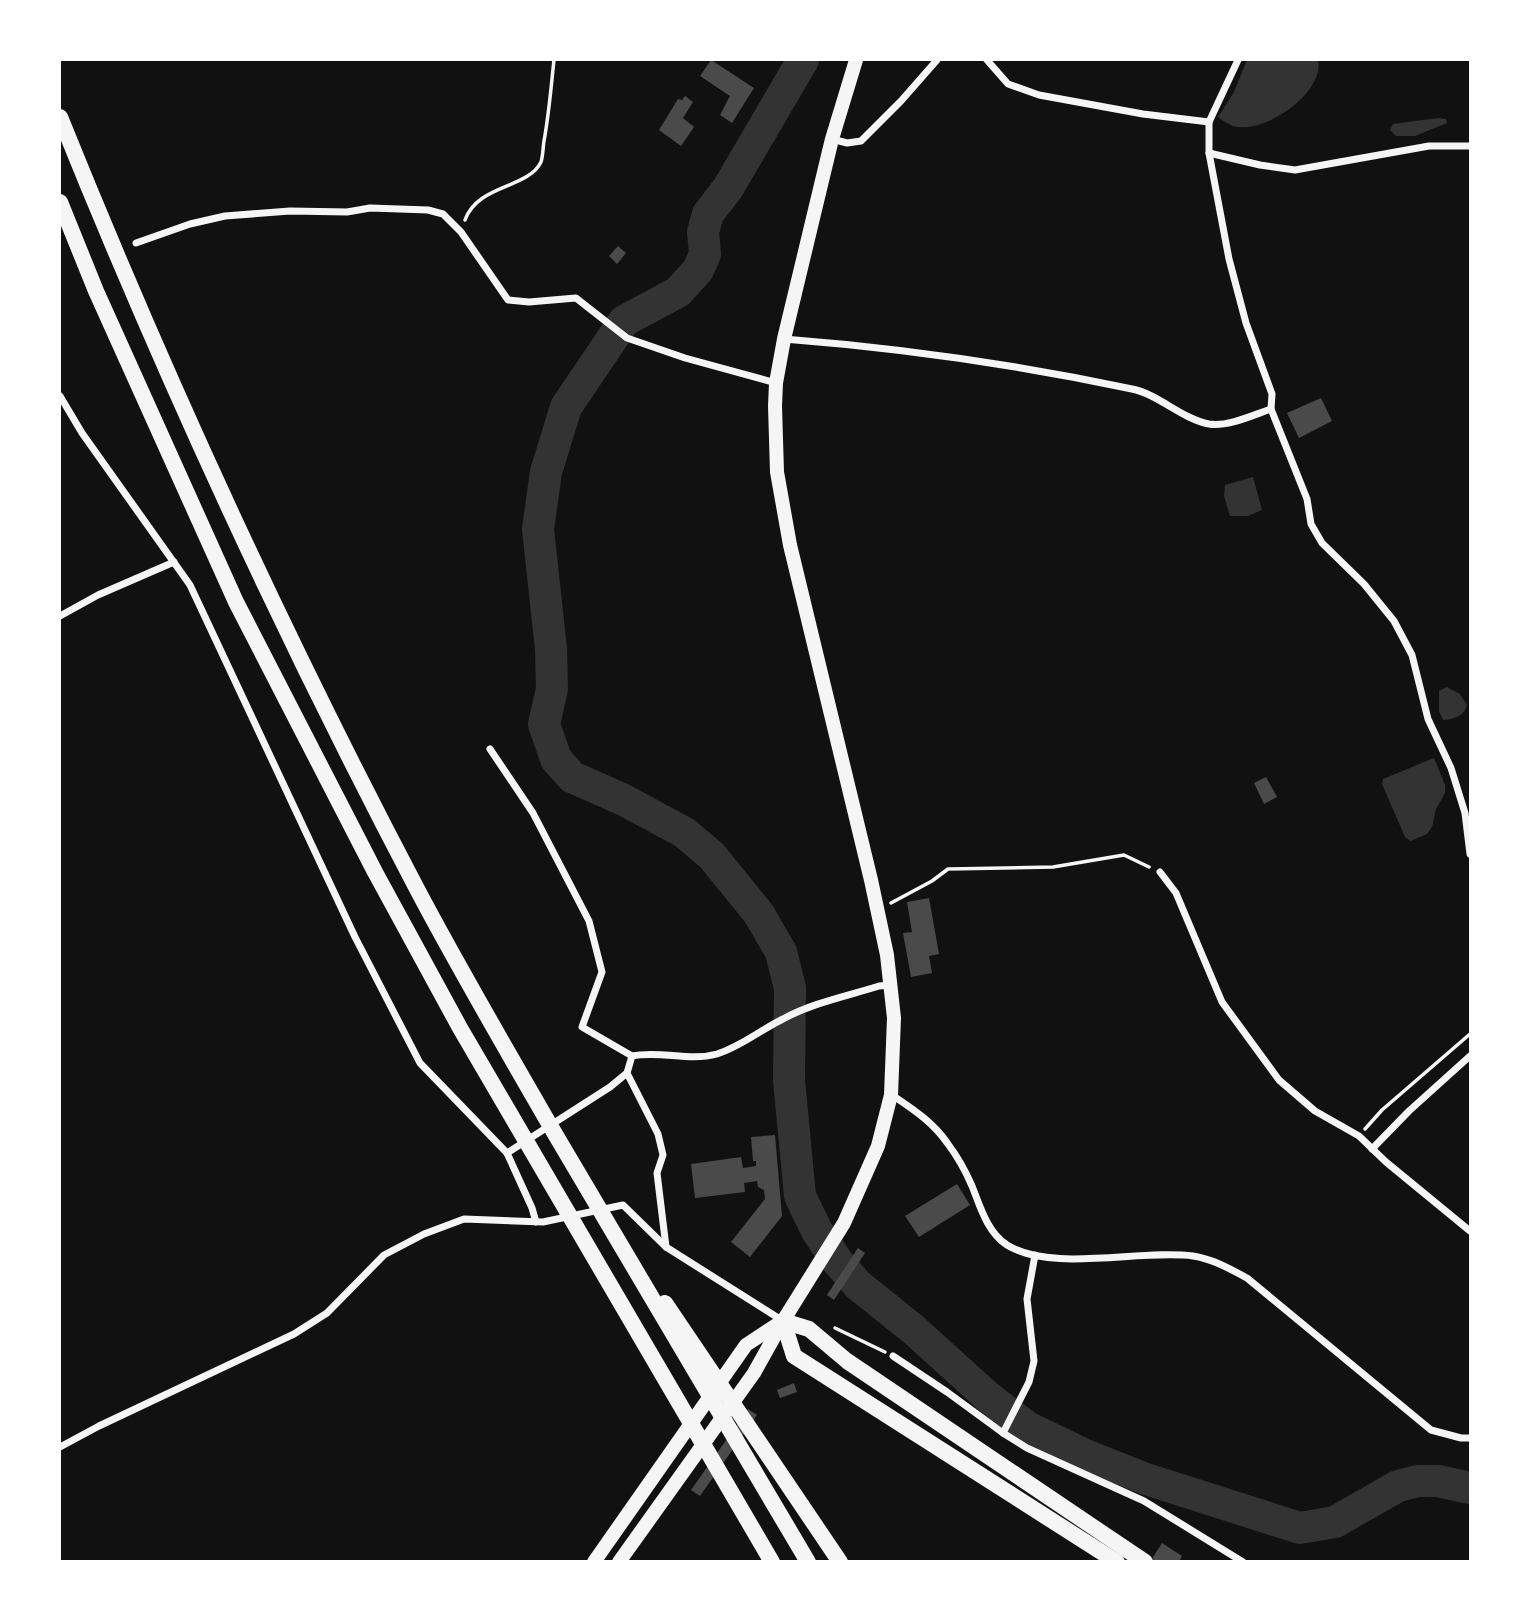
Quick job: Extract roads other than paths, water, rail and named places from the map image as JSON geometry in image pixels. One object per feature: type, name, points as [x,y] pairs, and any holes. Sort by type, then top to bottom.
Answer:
[{"type":"highway","points":[[60,117],[125,280],[271,600],[417,889],[583,1182],[808,1562]]},
{"type":"highway","points":[[60,202],[96,291],[236,602],[374,872],[460,1028],[772,1562]]},
{"type":"highway","points":[[583,1182],[841,1562]]},
{"type":"highway","points":[[783,1321],[794,1356],[1116,1562]]},
{"type":"highway","points":[[783,1321],[809,1329],[848,1360],[1145,1562]]},
{"type":"main road","points":[[619,1562],[754,1373],[844,1223],[878,1146],[891,1095],[894,1048],[891,985],[878,908],[789,545],[777,472],[776,383],[784,338],[832,139],[856,60]]},
{"type":"main road","points":[[601,1559],[746,1345],[783,1321]]},
{"type":"street","points":[[832,139],[847,143],[860,141],[914,88],[937,60]]},
{"type":"street","points":[[987,60],[1008,84],[1039,94],[1143,114],[1209,122]]},
{"type":"street","points":[[1238,60],[1209,122],[1209,153],[1229,259],[1246,323],[1272,394],[1271,409],[1307,499],[1311,524],[1322,543],[1364,584],[1394,621],[1412,655],[1428,719],[1451,768],[1465,813],[1471,854]]},
{"type":"street","points":[[1209,153],[1295,170],[1429,146],[1471,146]]},
{"type":"street","points":[[136,243],[190,224],[225,216],[290,211],[346,212],[370,208],[428,210],[443,215],[461,232],[508,300],[529,302],[576,298],[627,338],[685,358],[776,383]]},
{"type":"street","points":[[784,338],[857,344],[1136,389],[1212,425],[1271,409]]},
{"type":"street","points":[[60,396],[82,433],[190,585],[327,879],[420,1063],[507,1153],[536,1222]]},
{"type":"street","points":[[60,616],[98,595],[174,562]]},
{"type":"street","points":[[490,749],[533,813],[589,921],[602,972],[582,1027],[632,1056],[659,1053],[698,1058],[743,1043],[783,1018],[879,986],[891,985]]},
{"type":"street","points":[[1160,872],[1176,893],[1223,1002],[1279,1080],[1315,1111],[1359,1136],[1471,1231]]},
{"type":"street","points":[[507,1153],[610,1087],[627,1073],[632,1056]]},
{"type":"street","points":[[1372,1149],[1409,1111],[1471,1056]]},
{"type":"street","points":[[627,1073],[658,1134],[663,1155],[657,1173],[666,1247]]},
{"type":"street","points":[[891,1095],[929,1120],[949,1144],[971,1183],[984,1215],[1007,1245],[1035,1255],[1058,1258],[1173,1255],[1194,1256],[1219,1263],[1247,1278],[1432,1430],[1471,1438]]},
{"type":"street","points":[[60,1447],[294,1334],[327,1313],[384,1255],[424,1234],[464,1219],[536,1222],[623,1205],[666,1247],[783,1321]]},
{"type":"street","points":[[1004,1431],[1029,1382],[1034,1361],[1027,1299],[1035,1255]]},
{"type":"street","points":[[893,1356],[1027,1448],[1144,1501],[1243,1562]]},
{"type":"waterway","points":[[803,60],[728,188],[708,214],[703,232],[705,254],[698,270],[678,292],[624,321],[566,407],[546,472],[538,529],[551,649],[552,689],[544,724],[556,759],[572,777],[624,800],[685,833],[712,856],[759,914],[781,952],[790,988],[789,1080],[800,1196],[817,1231],[837,1261],[858,1285],[914,1330],[988,1397],[1027,1427],[1083,1454],[1146,1479],[1300,1528],[1335,1522],[1398,1486],[1418,1481],[1438,1481],[1470,1488]]}]
